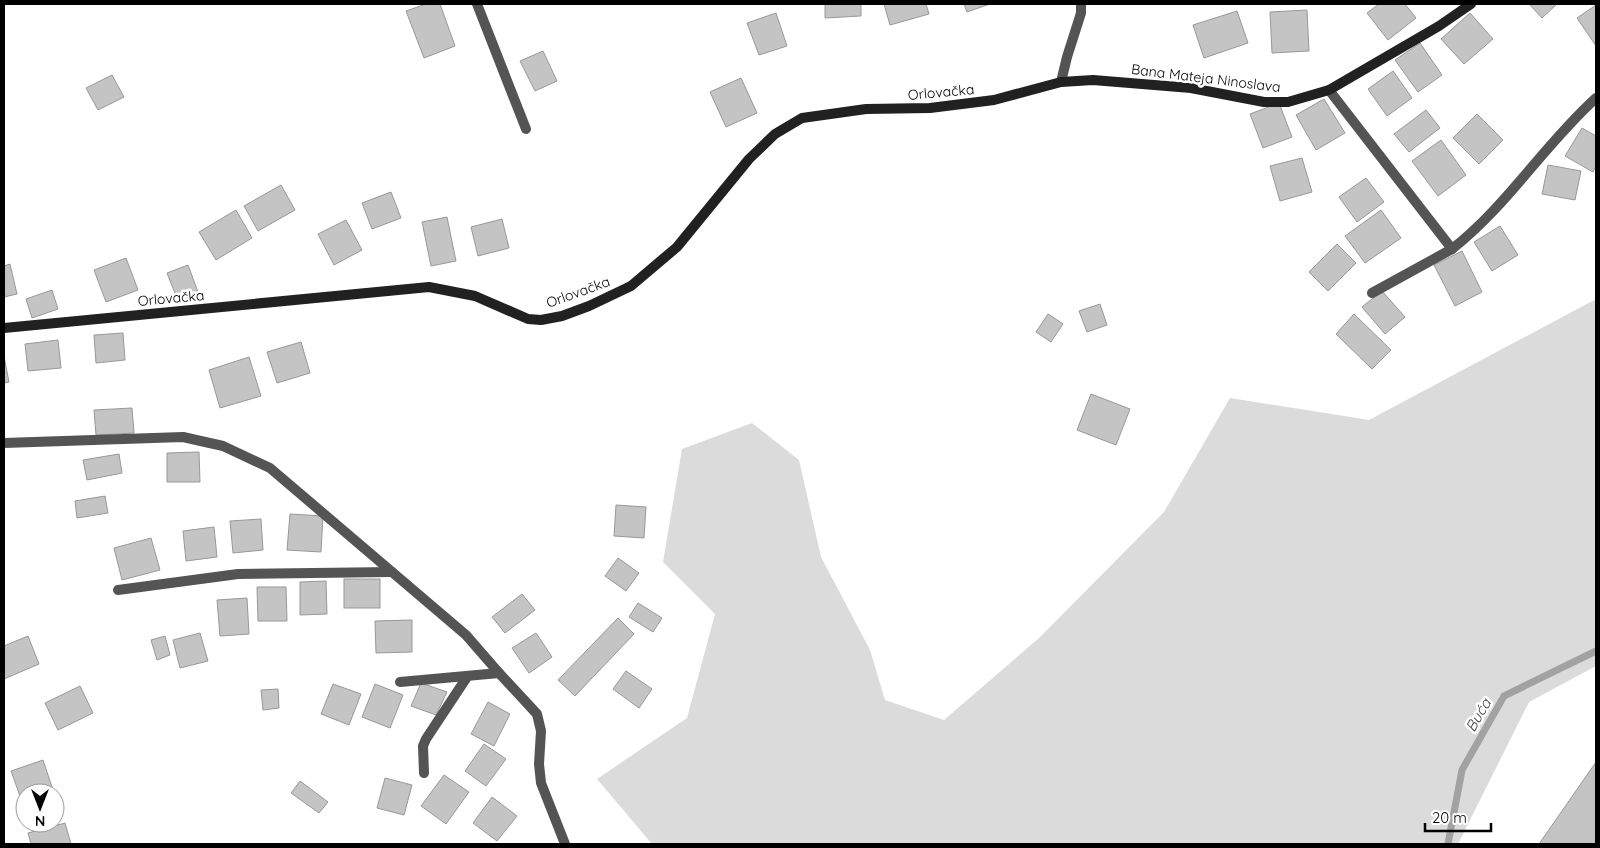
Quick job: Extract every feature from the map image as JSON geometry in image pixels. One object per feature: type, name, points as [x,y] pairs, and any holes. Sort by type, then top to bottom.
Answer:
[{"type":"street","points":[[477,4],[526,129]]},
{"type":"street","points":[[1061,82],[1081,13],[1081,4]]},
{"type":"street","name":"Bana Mateja Ninoslava","points":[[1093,80],[1191,88],[1264,102],[1288,102],[1329,90],[1439,26],[1470,4]]},
{"type":"street","name":"Orlovačka","points":[[4,328],[429,287],[475,296],[528,319],[541,320],[562,316],[631,286],[678,247],[749,159],[775,134],[802,118],[866,109],[930,108],[985,102],[1061,82],[1093,80]]},
{"type":"street","points":[[1329,90],[1452,249]]},
{"type":"street","points":[[1372,293],[1452,249],[1483,223],[1561,132],[1596,98]]},
{"type":"street","points":[[4,443],[183,437],[223,446],[270,468],[466,635],[538,714],[541,730],[538,764],[541,783],[565,844]]},
{"type":"street","points":[[118,590],[238,574],[392,572]]},
{"type":"street","points":[[400,682],[499,673]]},
{"type":"street","points":[[424,773],[423,746],[426,739],[467,677]]},
{"type":"shaded area","points":[[1596,299],[1596,666],[1529,702],[1458,844],[652,844],[597,779],[687,718],[715,614],[663,562],[682,449],[752,423],[799,460],[821,557],[870,650],[885,700],[944,720],[1039,638],[1164,512],[1230,398],[1369,420]]},
{"type":"building","points":[[426,4],[440,4],[455,46],[424,58],[406,11]]},
{"type":"building","points":[[825,4],[861,4],[861,16],[825,18]]},
{"type":"building","points":[[884,4],[926,4],[929,14],[890,25]]},
{"type":"building","points":[[964,4],[990,4],[967,12]]},
{"type":"building","points":[[1379,4],[1405,4],[1416,18],[1388,40],[1367,13]]},
{"type":"building","points":[[1529,4],[1557,4],[1542,18]]},
{"type":"building","points":[[1596,5],[1596,46],[1577,18]]},
{"type":"building","points":[[1307,10],[1309,51],[1272,53],[1270,12]]},
{"type":"building","points":[[1237,11],[1248,43],[1204,58],[1193,25]]},
{"type":"building","points":[[776,13],[787,46],[759,55],[747,23]]},
{"type":"building","points":[[1470,13],[1493,39],[1464,64],[1441,39]]},
{"type":"building","points":[[1420,43],[1442,75],[1418,92],[1395,60]]},
{"type":"building","points":[[543,51],[557,81],[535,91],[520,61]]},
{"type":"building","points":[[1393,71],[1412,98],[1387,116],[1368,89]]},
{"type":"building","points":[[112,75],[124,97],[98,110],[86,88]]},
{"type":"building","points":[[741,78],[757,113],[726,127],[710,92]]},
{"type":"building","points":[[1324,99],[1345,133],[1316,150],[1296,115]]},
{"type":"building","points":[[1279,103],[1292,137],[1263,148],[1250,114]]},
{"type":"building","points":[[1426,110],[1440,128],[1409,152],[1394,134]]},
{"type":"building","points":[[1477,114],[1503,140],[1479,164],[1453,138]]},
{"type":"building","points":[[1582,128],[1596,136],[1596,166],[1593,172],[1565,156]]},
{"type":"building","points":[[1441,140],[1466,175],[1438,196],[1412,161]]},
{"type":"building","points":[[1302,158],[1312,192],[1280,201],[1270,166]]},
{"type":"building","points":[[1548,165],[1581,171],[1575,200],[1542,194]]},
{"type":"building","points":[[1366,178],[1384,202],[1357,222],[1339,197]]},
{"type":"building","points":[[281,185],[295,210],[258,231],[244,206]]},
{"type":"building","points":[[391,192],[401,218],[372,229],[362,203]]},
{"type":"building","points":[[236,210],[252,238],[216,260],[199,232]]},
{"type":"building","points":[[1381,210],[1401,238],[1365,263],[1345,236]]},
{"type":"building","points":[[447,217],[456,261],[431,266],[422,222]]},
{"type":"building","points":[[502,219],[509,248],[478,256],[471,227]]},
{"type":"building","points":[[346,220],[362,250],[334,265],[318,234]]},
{"type":"building","points":[[1500,226],[1518,255],[1492,271],[1474,242]]},
{"type":"building","points":[[1337,244],[1356,263],[1328,291],[1309,272]]},
{"type":"building","points":[[1462,251],[1482,292],[1455,306],[1434,265]]},
{"type":"building","points":[[126,258],[138,290],[106,302],[94,270]]},
{"type":"building","points":[[10,264],[17,294],[4,297],[4,266]]},
{"type":"building","points":[[188,265],[198,292],[178,301],[167,273]]},
{"type":"building","points":[[52,290],[58,309],[32,318],[26,299]]},
{"type":"building","points":[[1382,291],[1405,317],[1385,334],[1362,307]]},
{"type":"building","points":[[1100,304],[1107,325],[1087,332],[1079,311]]},
{"type":"building","points":[[1048,314],[1063,324],[1051,342],[1036,332]]},
{"type":"building","points":[[1354,314],[1391,350],[1372,369],[1336,334]]},
{"type":"building","points":[[123,333],[125,360],[96,363],[94,335]]},
{"type":"building","points":[[58,340],[61,368],[28,371],[25,344]]},
{"type":"building","points":[[301,342],[310,373],[277,383],[267,352]]},
{"type":"building","points":[[4,356],[9,382],[4,383]]},
{"type":"building","points":[[249,357],[261,396],[220,408],[209,370]]},
{"type":"building","points":[[1091,394],[1130,409],[1116,445],[1077,430]]},
{"type":"building","points":[[132,408],[134,433],[96,435],[94,410]]},
{"type":"building","points":[[199,452],[200,482],[167,482],[167,453]]},
{"type":"building","points":[[119,454],[122,473],[87,480],[83,460]]},
{"type":"building","points":[[105,496],[108,513],[77,518],[75,501]]},
{"type":"building","points":[[616,505],[646,507],[644,538],[614,536]]},
{"type":"building","points":[[290,514],[323,516],[321,552],[287,550]]},
{"type":"building","points":[[261,519],[263,550],[233,553],[230,521]]},
{"type":"building","points":[[214,527],[217,557],[186,561],[183,531]]},
{"type":"building","points":[[151,538],[160,570],[122,580],[114,548]]},
{"type":"building","points":[[618,558],[639,573],[626,591],[605,576]]},
{"type":"building","points":[[344,579],[380,579],[380,608],[344,608]]},
{"type":"building","points":[[326,581],[327,614],[300,615],[300,582]]},
{"type":"building","points":[[257,587],[286,587],[287,621],[258,621]]},
{"type":"building","points":[[522,594],[535,610],[505,633],[492,617]]},
{"type":"building","points":[[247,598],[249,634],[220,636],[217,600]]},
{"type":"building","points":[[638,603],[662,618],[653,632],[629,617]]},
{"type":"building","points":[[618,618],[634,634],[575,696],[558,680]]},
{"type":"building","points":[[412,620],[412,652],[376,653],[375,621]]},
{"type":"building","points":[[200,633],[208,661],[180,668],[173,640]]},
{"type":"building","points":[[536,633],[552,657],[529,673],[512,648]]},
{"type":"building","points":[[28,636],[39,664],[4,679],[4,646]]},
{"type":"building","points":[[165,636],[170,655],[157,660],[151,640]]},
{"type":"building","points":[[626,671],[652,689],[639,708],[613,689]]},
{"type":"building","points":[[421,683],[447,692],[436,715],[411,706]]},
{"type":"building","points":[[333,684],[361,694],[349,725],[321,714]]},
{"type":"building","points":[[375,684],[403,695],[390,728],[362,717]]},
{"type":"building","points":[[80,686],[93,713],[58,730],[45,703]]},
{"type":"building","points":[[278,689],[279,708],[263,710],[261,690]]},
{"type":"building","points":[[488,702],[510,714],[494,746],[471,734]]},
{"type":"building","points":[[484,744],[506,759],[486,786],[465,771]]},
{"type":"building","points":[[43,760],[51,783],[15,783],[11,771]]},
{"type":"building","points":[[1596,762],[1596,844],[1539,844]]},
{"type":"building","points":[[444,775],[469,792],[446,824],[421,806]]},
{"type":"building","points":[[385,778],[412,785],[404,815],[377,808]]},
{"type":"building","points":[[300,781],[328,802],[319,813],[291,793]]},
{"type":"building","points":[[492,797],[517,816],[497,841],[473,823]]},
{"type":"building","points":[[65,823],[71,844],[31,844],[28,833],[65,833]]},
{"type":"waterway","name":"Buća","points":[[1448,844],[1462,770],[1504,696],[1596,651]]}]
